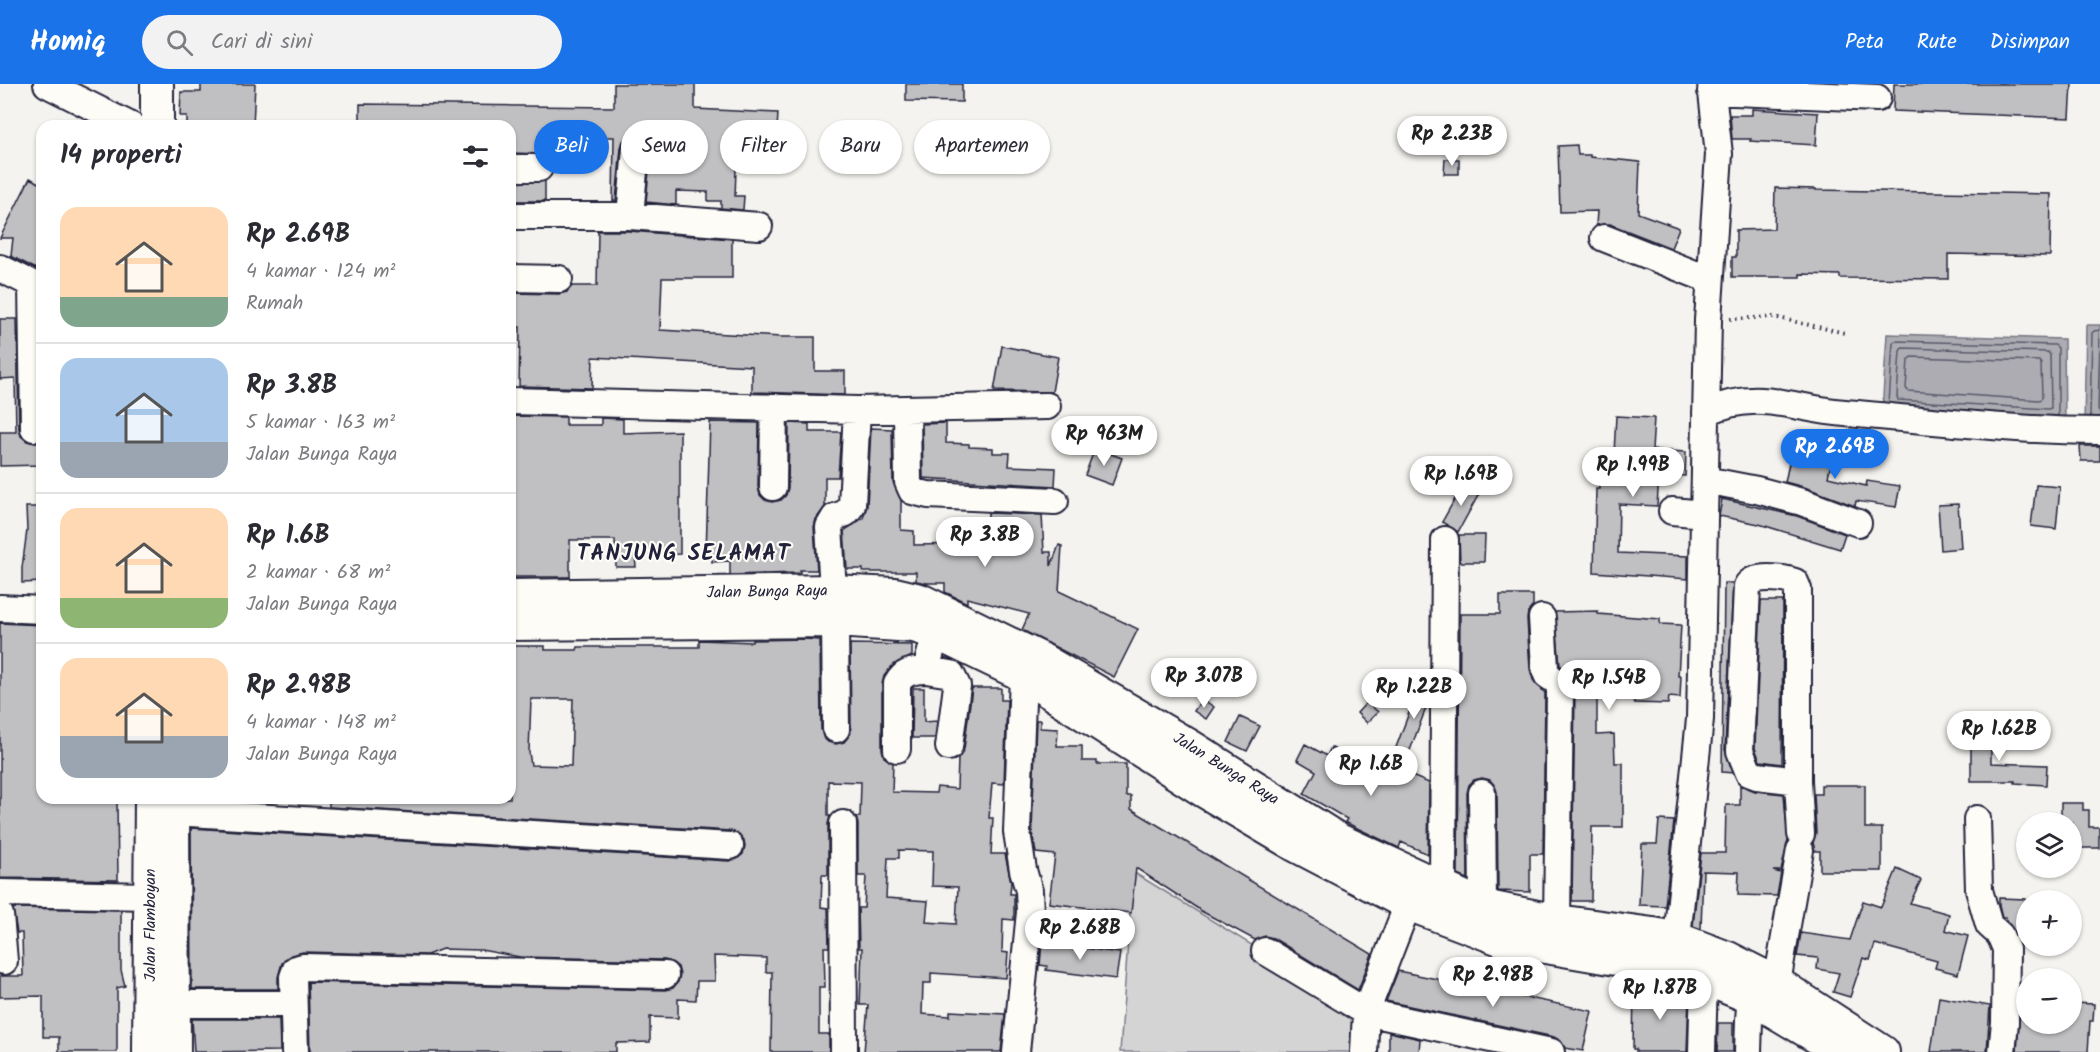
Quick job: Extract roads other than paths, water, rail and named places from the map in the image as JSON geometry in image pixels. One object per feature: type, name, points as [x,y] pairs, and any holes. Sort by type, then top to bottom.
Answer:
[{"type":"main road","points":[[157,84],[157,120]]},
{"type":"main road","name":"Jalan Bunga Raya","points":[[516,596],[832,591],[895,594],[921,600],[1041,659],[1190,746],[1339,840],[1408,904],[1500,939],[1728,958],[1842,1052]]},
{"type":"main road","name":"Jalan Bunga Raya","points":[[516,624],[835,621],[914,626],[936,633],[1023,675],[1204,791],[1295,845],[1373,870],[1443,887],[1483,906],[1557,921],[1653,934],[1704,978],[1760,984],[1883,1052]]},
{"type":"main road","name":"Jalan Flamboyan","points":[[149,1052],[150,896],[166,804]]},
{"type":"main road","name":"Jalan Flamboyan","points":[[166,804],[174,1052]]},
{"type":"street","points":[[47,84],[119,120]]},
{"type":"street","points":[[1676,954],[1700,719],[1708,320],[1719,154],[1711,87],[1877,98]]},
{"type":"street","points":[[516,168],[534,168]]},
{"type":"street","points":[[630,216],[634,174]]},
{"type":"street","points":[[516,216],[630,216],[759,226]]},
{"type":"street","points":[[1604,238],[1710,280]]},
{"type":"street","points":[[0,268],[36,286]]},
{"type":"street","points":[[516,278],[559,279]]},
{"type":"street","points":[[34,428],[36,334]]},
{"type":"street","points":[[1707,412],[1738,401],[1758,400],[1839,413],[2008,428],[2100,431]]},
{"type":"street","points":[[516,401],[857,410],[1047,406]]},
{"type":"street","points":[[772,487],[774,407]]},
{"type":"street","points":[[836,729],[835,621],[829,527],[835,517],[846,513],[852,505],[857,410]]},
{"type":"street","points":[[907,410],[908,482],[912,491],[928,495],[1055,501]]},
{"type":"street","points":[[1705,480],[1757,489],[1802,502],[1858,523]]},
{"type":"street","points":[[1672,511],[1704,514]]},
{"type":"street","points":[[1443,887],[1445,540]]},
{"type":"street","points":[[1748,1052],[1760,984],[1801,842],[1798,781],[1798,589],[1795,582],[1789,580],[1755,578],[1748,582],[1747,586],[1740,751],[1749,773],[1757,777],[1798,781]]},
{"type":"street","points":[[0,606],[36,609]]},
{"type":"street","points":[[1542,618],[1545,668],[1547,675],[1559,683],[1560,692],[1557,921]]},
{"type":"street","points":[[926,670],[936,633]]},
{"type":"street","points":[[897,749],[897,684],[901,676],[907,672],[926,670],[951,674],[955,679],[957,686],[949,747]]},
{"type":"street","points":[[1017,1052],[1030,912],[1029,891],[1017,832],[1023,675]]},
{"type":"street","points":[[1482,793],[1483,906]]},
{"type":"street","points":[[179,804],[730,846]]},
{"type":"street","points":[[1977,819],[1979,890],[1989,925],[2000,935],[2006,949],[2016,1022],[2002,1052]]},
{"type":"street","points":[[843,824],[844,1052]]},
{"type":"street","points":[[0,893],[150,896]]},
{"type":"street","points":[[1364,1052],[1366,1012],[1408,904]]},
{"type":"street","points":[[0,915],[4,961]]},
{"type":"street","points":[[1265,951],[1366,1012],[1477,1044],[1551,1052]]},
{"type":"street","points":[[295,1052],[293,977],[296,969],[303,967],[665,975]]},
{"type":"street","points":[[1702,1052],[1704,978]]},
{"type":"street","points":[[174,1004],[292,1004]]},
{"type":"water","points":[[2086,325],[2100,325],[2100,425],[2084,424]]},
{"type":"water","points":[[1887,334],[2064,339],[2065,424],[1882,412]]},
{"type":"district","name":"TANJUNG SELAMAT","points":[[684,554]]}]
